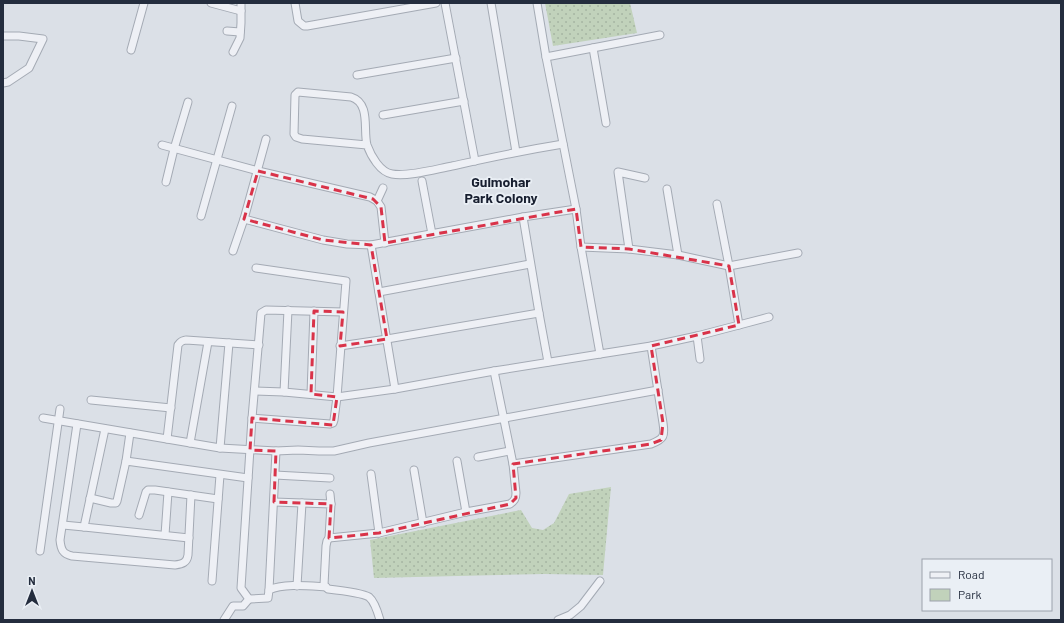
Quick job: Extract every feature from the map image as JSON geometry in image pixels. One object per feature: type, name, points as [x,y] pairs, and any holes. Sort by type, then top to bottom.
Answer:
[{"type":"street","points":[[130,50],[144,3]]},
{"type":"street","points":[[211,3],[230,8],[241,7],[240,38],[233,52]]},
{"type":"street","points":[[295,3],[298,21],[304,26],[401,6],[436,3]]},
{"type":"street","points":[[445,3],[475,161]]},
{"type":"street","points":[[491,3],[516,152]]},
{"type":"street","points":[[537,3],[546,57],[576,209],[581,247],[600,354]]},
{"type":"street","points":[[228,31],[240,32]]},
{"type":"street","points":[[546,57],[660,35]]},
{"type":"street","points":[[3,36],[43,39],[29,68],[8,82],[3,83]]},
{"type":"street","points":[[593,48],[606,122]]},
{"type":"street","points":[[357,75],[456,58]]},
{"type":"street","points":[[367,145],[302,139],[296,137],[294,134],[295,95],[298,92],[357,98],[362,104],[367,145],[372,157],[381,168],[391,174],[411,174],[516,152],[563,144]]},
{"type":"street","points":[[383,115],[464,101]]},
{"type":"street","points":[[166,182],[188,102]]},
{"type":"street","points":[[201,216],[232,106]]},
{"type":"street","points":[[233,251],[244,220],[266,139]]},
{"type":"street","points":[[162,145],[258,171],[370,197],[377,201],[381,207],[385,243]]},
{"type":"street","points":[[629,249],[618,172],[645,178]]},
{"type":"street","points":[[422,181],[432,234]]},
{"type":"street","points":[[377,201],[383,188]]},
{"type":"street","points":[[667,189],[678,255]]},
{"type":"street","points":[[717,204],[739,325]]},
{"type":"street","points":[[244,220],[323,240],[346,244],[371,245],[523,217],[576,209]]},
{"type":"street","points":[[523,217],[548,362]]},
{"type":"street","points":[[371,245],[396,388]]},
{"type":"street","points":[[581,247],[629,249],[678,255],[729,266],[798,253]]},
{"type":"street","points":[[379,292],[530,264]]},
{"type":"street","points":[[252,418],[333,423],[337,397],[346,281],[256,268]]},
{"type":"street","points":[[249,599],[241,588],[252,418],[261,313],[266,310],[343,312]]},
{"type":"street","points":[[284,392],[288,310]]},
{"type":"street","points":[[311,394],[314,311]]},
{"type":"street","points":[[340,346],[539,313]]},
{"type":"street","points":[[255,391],[337,397],[651,346],[698,336],[769,317]]},
{"type":"street","points":[[698,336],[700,359]]},
{"type":"street","points":[[167,439],[178,345],[182,341],[186,340],[259,345]]},
{"type":"street","points":[[190,443],[208,342]]},
{"type":"street","points":[[220,448],[230,343]]},
{"type":"street","points":[[513,464],[651,444],[661,440],[664,429],[651,346]]},
{"type":"street","points":[[329,538],[379,533],[423,524],[432,520],[466,512],[510,504],[514,501],[516,498],[516,493],[513,464],[494,371]]},
{"type":"street","points":[[43,418],[220,448],[276,451],[334,451],[369,443],[658,390]]},
{"type":"street","points":[[91,400],[171,408]]},
{"type":"street","points":[[40,551],[60,409]]},
{"type":"street","points":[[77,424],[61,547],[67,555],[175,565],[185,562],[188,559],[190,538],[191,495]]},
{"type":"street","points":[[84,527],[105,429]]},
{"type":"street","points":[[90,498],[116,503],[126,461],[130,433]]},
{"type":"street","points":[[224,620],[233,606],[243,606],[249,599],[268,598],[276,451]]},
{"type":"street","points":[[478,457],[510,451]]},
{"type":"street","points":[[126,461],[248,478]]},
{"type":"street","points":[[457,461],[466,512]]},
{"type":"street","points":[[414,470],[423,524]]},
{"type":"street","points":[[371,474],[379,533]]},
{"type":"street","points":[[212,581],[220,475]]},
{"type":"street","points":[[275,475],[330,478]]},
{"type":"street","points":[[139,515],[147,491],[150,490],[218,499]]},
{"type":"street","points":[[165,535],[168,492]]},
{"type":"street","points":[[326,587],[324,584],[325,553],[329,538],[331,504],[330,494]]},
{"type":"street","points":[[274,502],[331,504]]},
{"type":"street","points":[[297,586],[302,503]]},
{"type":"street","points":[[63,525],[190,538]]},
{"type":"street","points":[[558,620],[570,615],[581,606],[600,581]]},
{"type":"street","points":[[269,590],[274,588],[297,586],[326,587],[328,589],[364,595],[370,598],[378,612],[380,620]]},
{"type":"highlighted area","points":[[258,171],[373,199],[381,207],[385,243],[576,209],[581,247],[629,249],[729,266],[739,325],[651,346],[663,423],[661,440],[651,444],[513,464],[516,498],[510,504],[379,533],[329,538],[331,504],[274,502],[276,451],[250,450],[252,418],[333,425],[337,397],[311,394],[314,311],[343,312],[340,346],[387,339],[371,245],[323,240],[244,219]]},
{"type":"green space","points":[[545,3],[630,3],[637,33],[553,46]]},
{"type":"green space","points":[[611,487],[603,575],[544,574],[374,578],[370,540],[521,510],[532,528],[543,530],[554,523],[569,494]]},
{"type":"district","name":"Gulmohar Park Colony","points":[[501,190]]}]
